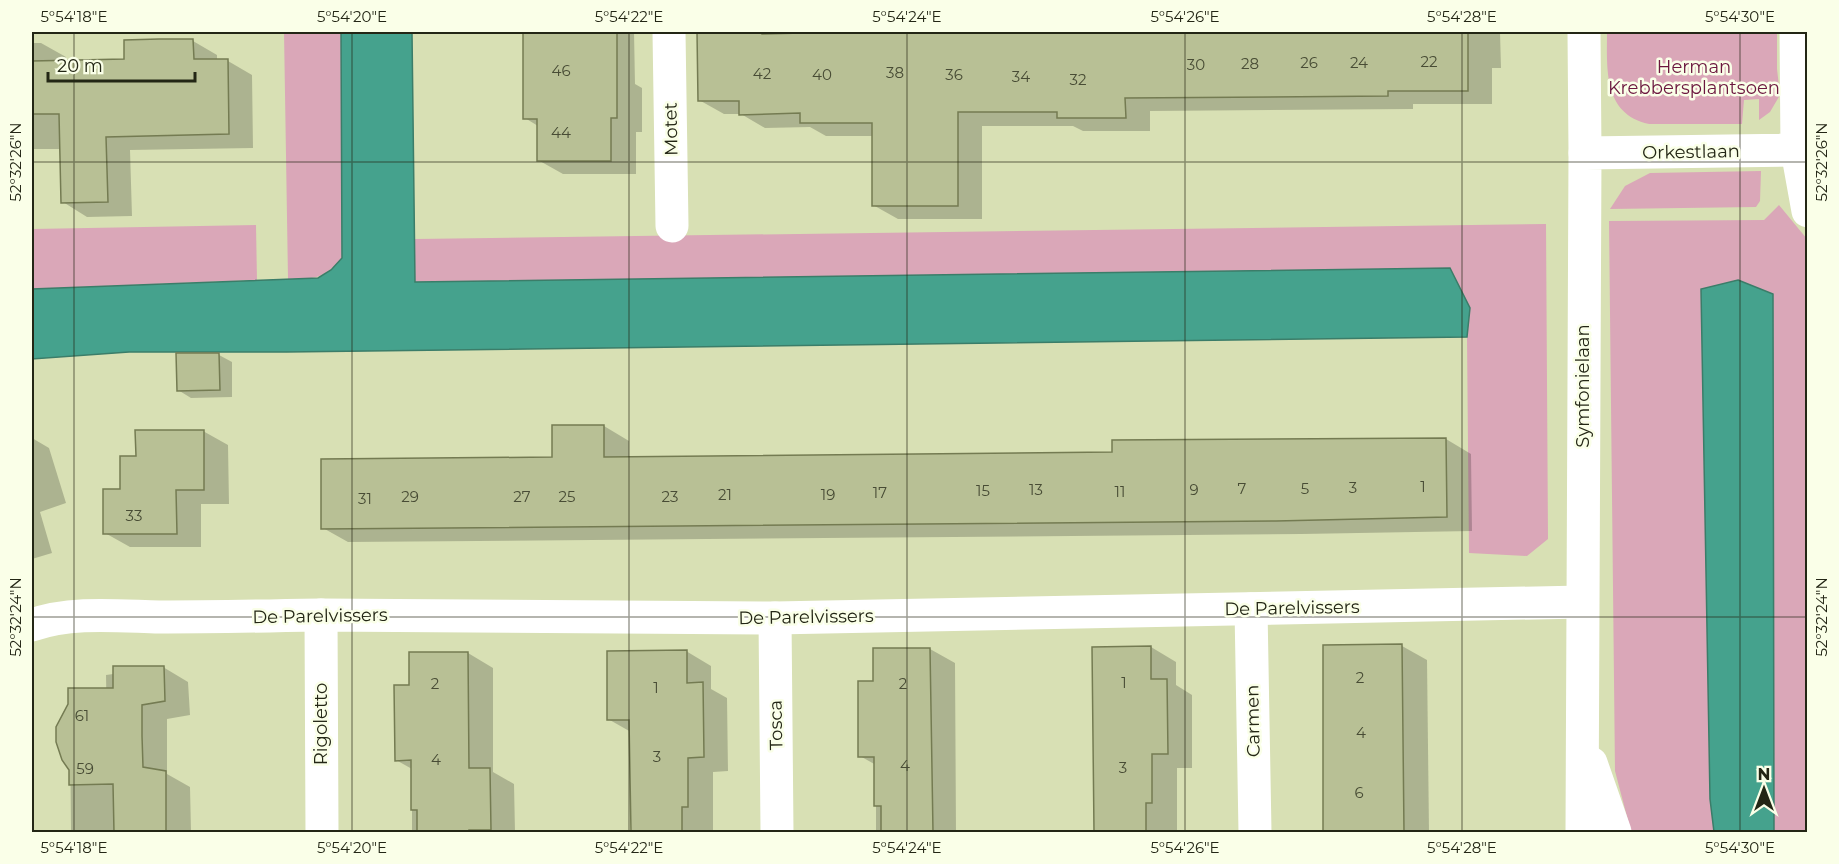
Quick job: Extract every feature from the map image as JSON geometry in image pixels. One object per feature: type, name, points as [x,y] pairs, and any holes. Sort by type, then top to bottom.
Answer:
[{"type":"street","name":"Motet","points":[[669,32],[672,226]]},
{"type":"street","name":"Symfonielaan","points":[[1582,832],[1584,32]]},
{"type":"street","points":[[1796,32],[1797,150],[1808,211]]},
{"type":"street","name":"Orkestlaan","points":[[1585,153],[1797,150]]},
{"type":"street","name":"De Parelvissers","points":[[32,625],[49,619],[97,616],[775,618],[1582,602]]},
{"type":"street","name":"Carmen","points":[[1251,609],[1255,832]]},
{"type":"street","name":"Rigoletto","points":[[321,615],[322,832]]},
{"type":"street","name":"Tosca","points":[[775,618],[777,832]]},
{"type":"street","name":"Symfonielaan","points":[[1584,741],[1615,832]]},
{"type":"green space","points":[[284,32],[341,32],[343,258],[318,276],[288,279]]},
{"type":"green space","name":"Herman Krebbersplantsoen","points":[[1607,32],[1777,32],[1780,95],[1770,112],[1759,120],[1759,99],[1744,100],[1742,124],[1649,124],[1634,119],[1623,111],[1615,100],[1611,88],[1607,61]]},
{"type":"green space","points":[[1761,171],[1760,201],[1756,207],[1610,209],[1625,186],[1650,173]]},
{"type":"green space","points":[[1779,205],[1807,239],[1807,832],[1774,832],[1773,295],[1738,280],[1701,290],[1710,799],[1714,832],[1631,832],[1615,771],[1609,221],[1764,220]]},
{"type":"green space","points":[[1546,224],[1548,539],[1527,556],[1469,553],[1467,337],[1470,308],[415,282],[415,239]]},
{"type":"green space","points":[[256,225],[257,280],[32,289],[32,229]]},
{"type":"water","points":[[341,32],[412,32],[415,282],[1450,268],[1470,308],[1467,337],[129,352],[32,359],[32,289],[318,278],[331,270],[342,258]]},
{"type":"water","points":[[1738,280],[1773,294],[1774,832],[1714,832],[1710,799],[1701,289]]},
{"type":"building","points":[[523,32],[617,32],[617,118],[611,118],[611,161],[537,161],[537,119],[523,119]]},
{"type":"building","points":[[697,32],[762,32],[762,34],[1468,32],[1468,91],[1388,91],[1388,96],[1125,98],[1126,118],[1057,118],[1057,112],[958,112],[958,206],[872,206],[872,123],[800,123],[800,113],[739,115],[739,101],[698,101]]},
{"type":"building","points":[[193,39],[194,59],[228,59],[229,134],[106,137],[108,202],[61,203],[59,114],[32,114],[32,61],[124,59],[124,40]]},
{"type":"building","points":[[176,353],[219,353],[220,390],[177,391]]},
{"type":"building","points":[[552,425],[604,425],[604,457],[1112,452],[1112,440],[1446,438],[1447,517],[1276,521],[321,529],[321,459],[552,457]]},
{"type":"building","points":[[135,430],[204,430],[204,490],[176,490],[177,534],[103,534],[103,489],[120,489],[120,456],[136,456]]},
{"type":"building","points":[[1402,644],[1404,832],[1323,832],[1323,645]]},
{"type":"building","points":[[1151,646],[1151,679],[1167,679],[1168,754],[1152,754],[1152,803],[1146,803],[1146,832],[1094,832],[1092,647]]},
{"type":"building","points":[[873,648],[930,648],[933,832],[881,832],[881,806],[874,806],[874,757],[858,757],[858,681],[873,681]]},
{"type":"building","points":[[687,650],[687,683],[703,682],[704,757],[688,758],[688,807],[682,807],[682,832],[631,832],[629,720],[607,720],[607,651]]},
{"type":"building","points":[[409,652],[468,652],[469,768],[490,768],[491,830],[417,832],[417,810],[411,810],[411,760],[395,761],[394,685],[409,685]]},
{"type":"building","points":[[113,666],[164,666],[165,701],[142,705],[142,736],[143,767],[166,771],[166,832],[114,832],[113,784],[69,785],[69,770],[62,760],[56,742],[56,727],[68,704],[68,688],[113,688]]}]
